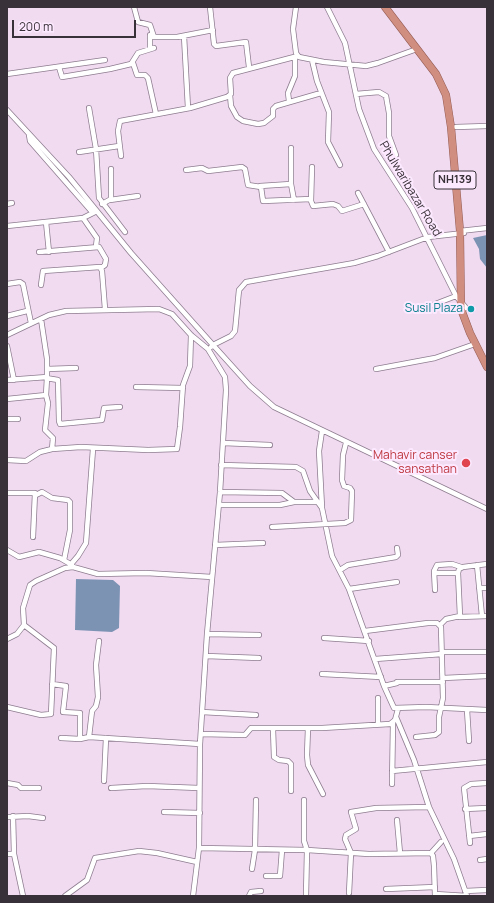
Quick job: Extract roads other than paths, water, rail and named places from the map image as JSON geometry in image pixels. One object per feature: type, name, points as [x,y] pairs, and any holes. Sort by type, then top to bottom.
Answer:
[{"type":"highway","name":"NH139","points":[[385,7],[440,72],[446,83],[453,103],[456,127],[458,185],[466,308],[474,331],[487,358]]},
{"type":"highway","name":"NH139","points":[[391,7],[410,36],[417,50],[436,74],[446,95],[450,114],[458,185]]},
{"type":"highway","name":"NH139","points":[[462,232],[458,299],[463,316],[487,367]]},
{"type":"street","points":[[134,7],[138,22],[150,25],[152,36],[184,36],[213,30]]},
{"type":"street","points":[[210,7],[215,45],[246,42],[249,68]]},
{"type":"street","points":[[289,101],[288,94],[295,76],[296,57],[292,29],[296,7]]},
{"type":"street","name":"Phulwaribazar Road","points":[[327,7],[342,36],[350,64],[362,119],[374,150],[412,208],[458,299],[466,308]]},
{"type":"street","points":[[59,67],[62,77],[131,61],[141,52],[152,48],[150,35]]},
{"type":"street","points":[[184,36],[188,108]]},
{"type":"street","points":[[321,93],[289,101],[274,107],[273,116],[266,121],[254,124],[243,121],[237,117],[231,106],[230,76],[236,71],[296,57],[350,64],[373,65],[417,50]]},
{"type":"street","points":[[7,74],[105,60]]},
{"type":"street","points":[[312,60],[329,115],[328,142],[340,165]]},
{"type":"street","points":[[131,61],[137,75],[145,75],[148,78],[156,114]]},
{"type":"street","points":[[356,94],[379,92],[386,96],[389,113],[390,136],[396,155]]},
{"type":"street","points":[[121,156],[118,131],[120,121],[188,108],[221,100],[230,95]]},
{"type":"street","points":[[89,108],[96,149],[98,189],[102,204],[125,232]]},
{"type":"street","points":[[7,110],[69,177],[95,212],[131,253],[250,386],[265,400],[274,407],[346,443],[487,509]]},
{"type":"street","points":[[456,127],[487,126]]},
{"type":"street","points":[[80,152],[119,146]]},
{"type":"street","points":[[291,148],[291,184],[294,200]]},
{"type":"street","points":[[186,170],[202,168],[206,171],[242,167],[246,171],[248,185],[260,186],[291,184]]},
{"type":"street","points":[[312,167],[311,199],[313,206],[333,204],[338,206],[342,211],[364,204]]},
{"type":"street","points":[[110,169],[110,200]]},
{"type":"street","points":[[260,186],[264,202],[311,199]]},
{"type":"street","points":[[358,193],[389,252]]},
{"type":"street","points":[[102,204],[110,200],[138,196]]},
{"type":"street","points":[[7,226],[83,218],[95,212]]},
{"type":"street","points":[[83,218],[97,238],[96,246]]},
{"type":"street","points":[[46,222],[49,252]]},
{"type":"street","points":[[208,349],[231,336],[236,330],[239,290],[246,282],[354,263],[389,252],[428,237],[487,228]]},
{"type":"street","points":[[39,252],[96,246],[101,249],[106,259],[105,265],[101,268]]},
{"type":"street","points":[[41,285],[43,271],[101,268]]},
{"type":"street","points":[[101,268],[105,309]]},
{"type":"street","points":[[7,284],[20,282],[23,284],[27,311],[31,323]]},
{"type":"street","points":[[430,306],[458,299]]},
{"type":"street","points":[[7,335],[31,323],[66,311],[105,309],[163,310],[172,314],[191,335],[208,349],[223,373],[226,381],[220,492],[207,634],[200,744],[199,848],[193,896]]},
{"type":"street","points":[[7,316],[27,311]]},
{"type":"street","points":[[41,319],[47,369],[46,395],[48,403],[45,430],[52,438],[52,449]]},
{"type":"street","points":[[7,460],[26,461],[40,452],[52,449],[177,449],[183,388],[185,376],[190,366],[191,335]]},
{"type":"street","points":[[376,369],[435,358],[475,344]]},
{"type":"street","points":[[7,346],[14,380]]},
{"type":"street","points":[[47,369],[76,368]]},
{"type":"street","points":[[7,380],[46,378],[57,379],[59,381],[60,424],[102,420],[104,408],[120,408]]},
{"type":"street","points":[[136,387],[183,388]]},
{"type":"street","points":[[7,399],[46,395]]},
{"type":"street","points":[[7,419],[18,419]]},
{"type":"street","points":[[322,431],[319,451],[322,508],[330,548],[349,589],[392,706],[398,709],[426,707],[442,709],[487,710]]},
{"type":"street","points":[[222,443],[270,445]]},
{"type":"street","points":[[272,527],[347,522],[352,518],[352,491],[350,488],[344,486],[342,480],[343,455],[346,443]]},
{"type":"street","points":[[72,566],[72,563],[86,543],[93,448]]},
{"type":"street","points":[[221,465],[299,467],[304,473],[310,492],[322,508]]},
{"type":"street","points":[[7,494],[33,492],[36,495]]},
{"type":"street","points":[[36,495],[42,492],[52,498],[68,500],[70,502],[70,530],[64,560]]},
{"type":"street","points":[[220,492],[282,493],[294,502]]},
{"type":"street","points":[[33,537],[36,495]]},
{"type":"street","points":[[219,505],[280,505],[294,502],[317,502]]},
{"type":"street","points":[[215,544],[263,543]]},
{"type":"street","points":[[340,570],[348,565],[396,557],[398,555],[397,548]]},
{"type":"street","points":[[7,550],[18,557],[36,552],[64,560],[72,566],[98,574],[146,573],[212,577]]},
{"type":"street","points":[[435,590],[434,573],[435,568],[439,565],[452,564],[461,567],[487,564]]},
{"type":"street","points":[[7,640],[17,634],[24,625],[23,608],[31,584],[58,570],[72,566]]},
{"type":"street","points":[[365,631],[428,623],[440,624],[446,619],[485,616],[479,588],[477,566]]},
{"type":"street","points":[[459,617],[458,573],[461,567]]},
{"type":"street","points":[[434,573],[458,573]]},
{"type":"street","points":[[349,589],[396,582]]},
{"type":"street","points":[[479,588],[487,588]]},
{"type":"street","points":[[416,737],[438,734],[439,717],[442,709],[443,680],[442,630],[440,624]]},
{"type":"street","points":[[7,707],[41,715],[51,714],[54,648],[24,625]]},
{"type":"street","points":[[207,634],[259,634]]},
{"type":"street","points":[[324,638],[369,641]]},
{"type":"street","points":[[89,736],[92,711],[96,706],[98,697],[96,667],[99,641]]},
{"type":"street","points":[[375,659],[442,653],[487,652]]},
{"type":"street","points":[[206,656],[259,658]]},
{"type":"street","points":[[322,674],[381,677]]},
{"type":"street","points":[[384,686],[397,682],[487,676]]},
{"type":"street","points":[[52,684],[66,686],[63,712],[80,713],[80,739]]},
{"type":"street","points":[[378,698],[378,724]]},
{"type":"street","points":[[392,784],[393,723],[398,709]]},
{"type":"street","points":[[467,710],[469,740]]},
{"type":"street","points":[[202,712],[256,715]]},
{"type":"street","points":[[396,717],[417,769],[429,807],[454,859],[466,894]]},
{"type":"street","points":[[201,734],[245,735],[251,728],[308,728],[393,723]]},
{"type":"street","points":[[308,728],[308,765],[323,794]]},
{"type":"street","points":[[273,729],[274,757],[279,760],[288,761],[291,764],[291,791]]},
{"type":"street","points":[[61,738],[80,739],[89,736],[200,744]]},
{"type":"street","points":[[104,781],[106,738]]},
{"type":"street","points":[[392,771],[487,762]]},
{"type":"street","points":[[7,783],[18,785],[21,788],[39,788]]},
{"type":"street","points":[[470,843],[465,809],[464,788],[471,784],[487,783]]},
{"type":"street","points":[[111,788],[147,786],[199,788]]},
{"type":"street","points":[[252,869],[255,850],[256,800]]},
{"type":"street","points":[[304,800],[304,841],[307,850],[306,896]]},
{"type":"street","points":[[349,893],[351,853],[344,839],[346,835],[356,829],[350,813],[352,810],[429,807]]},
{"type":"street","points":[[465,809],[487,808]]},
{"type":"street","points":[[164,812],[200,813]]},
{"type":"street","points":[[13,816],[14,854],[23,896]]},
{"type":"street","points":[[7,817],[43,818]]},
{"type":"street","points":[[397,820],[400,853]]},
{"type":"street","points":[[469,836],[487,834]]},
{"type":"street","points":[[199,848],[307,850],[351,853],[431,853],[441,842]]},
{"type":"street","points":[[266,876],[280,876],[282,850]]},
{"type":"street","points":[[65,896],[87,880],[95,858],[139,851],[157,853],[197,862]]},
{"type":"street","points":[[431,853],[434,861],[435,895],[466,894],[487,890]]},
{"type":"street","points":[[7,854],[14,854]]},
{"type":"street","points":[[480,860],[487,859]]},
{"type":"street","points":[[386,889],[435,887]]},
{"type":"street","points":[[249,896],[251,892],[261,892]]},
{"type":"water","points":[[487,235],[487,268],[480,259],[479,249],[473,238]]},
{"type":"water","points":[[76,579],[113,580],[120,586],[119,628],[112,632],[75,630]]},
{"type":"place","name":"Susil Plaza","points":[[471,309]]},
{"type":"place","name":"Mahavir canser sansathan","points":[[466,463]]}]
